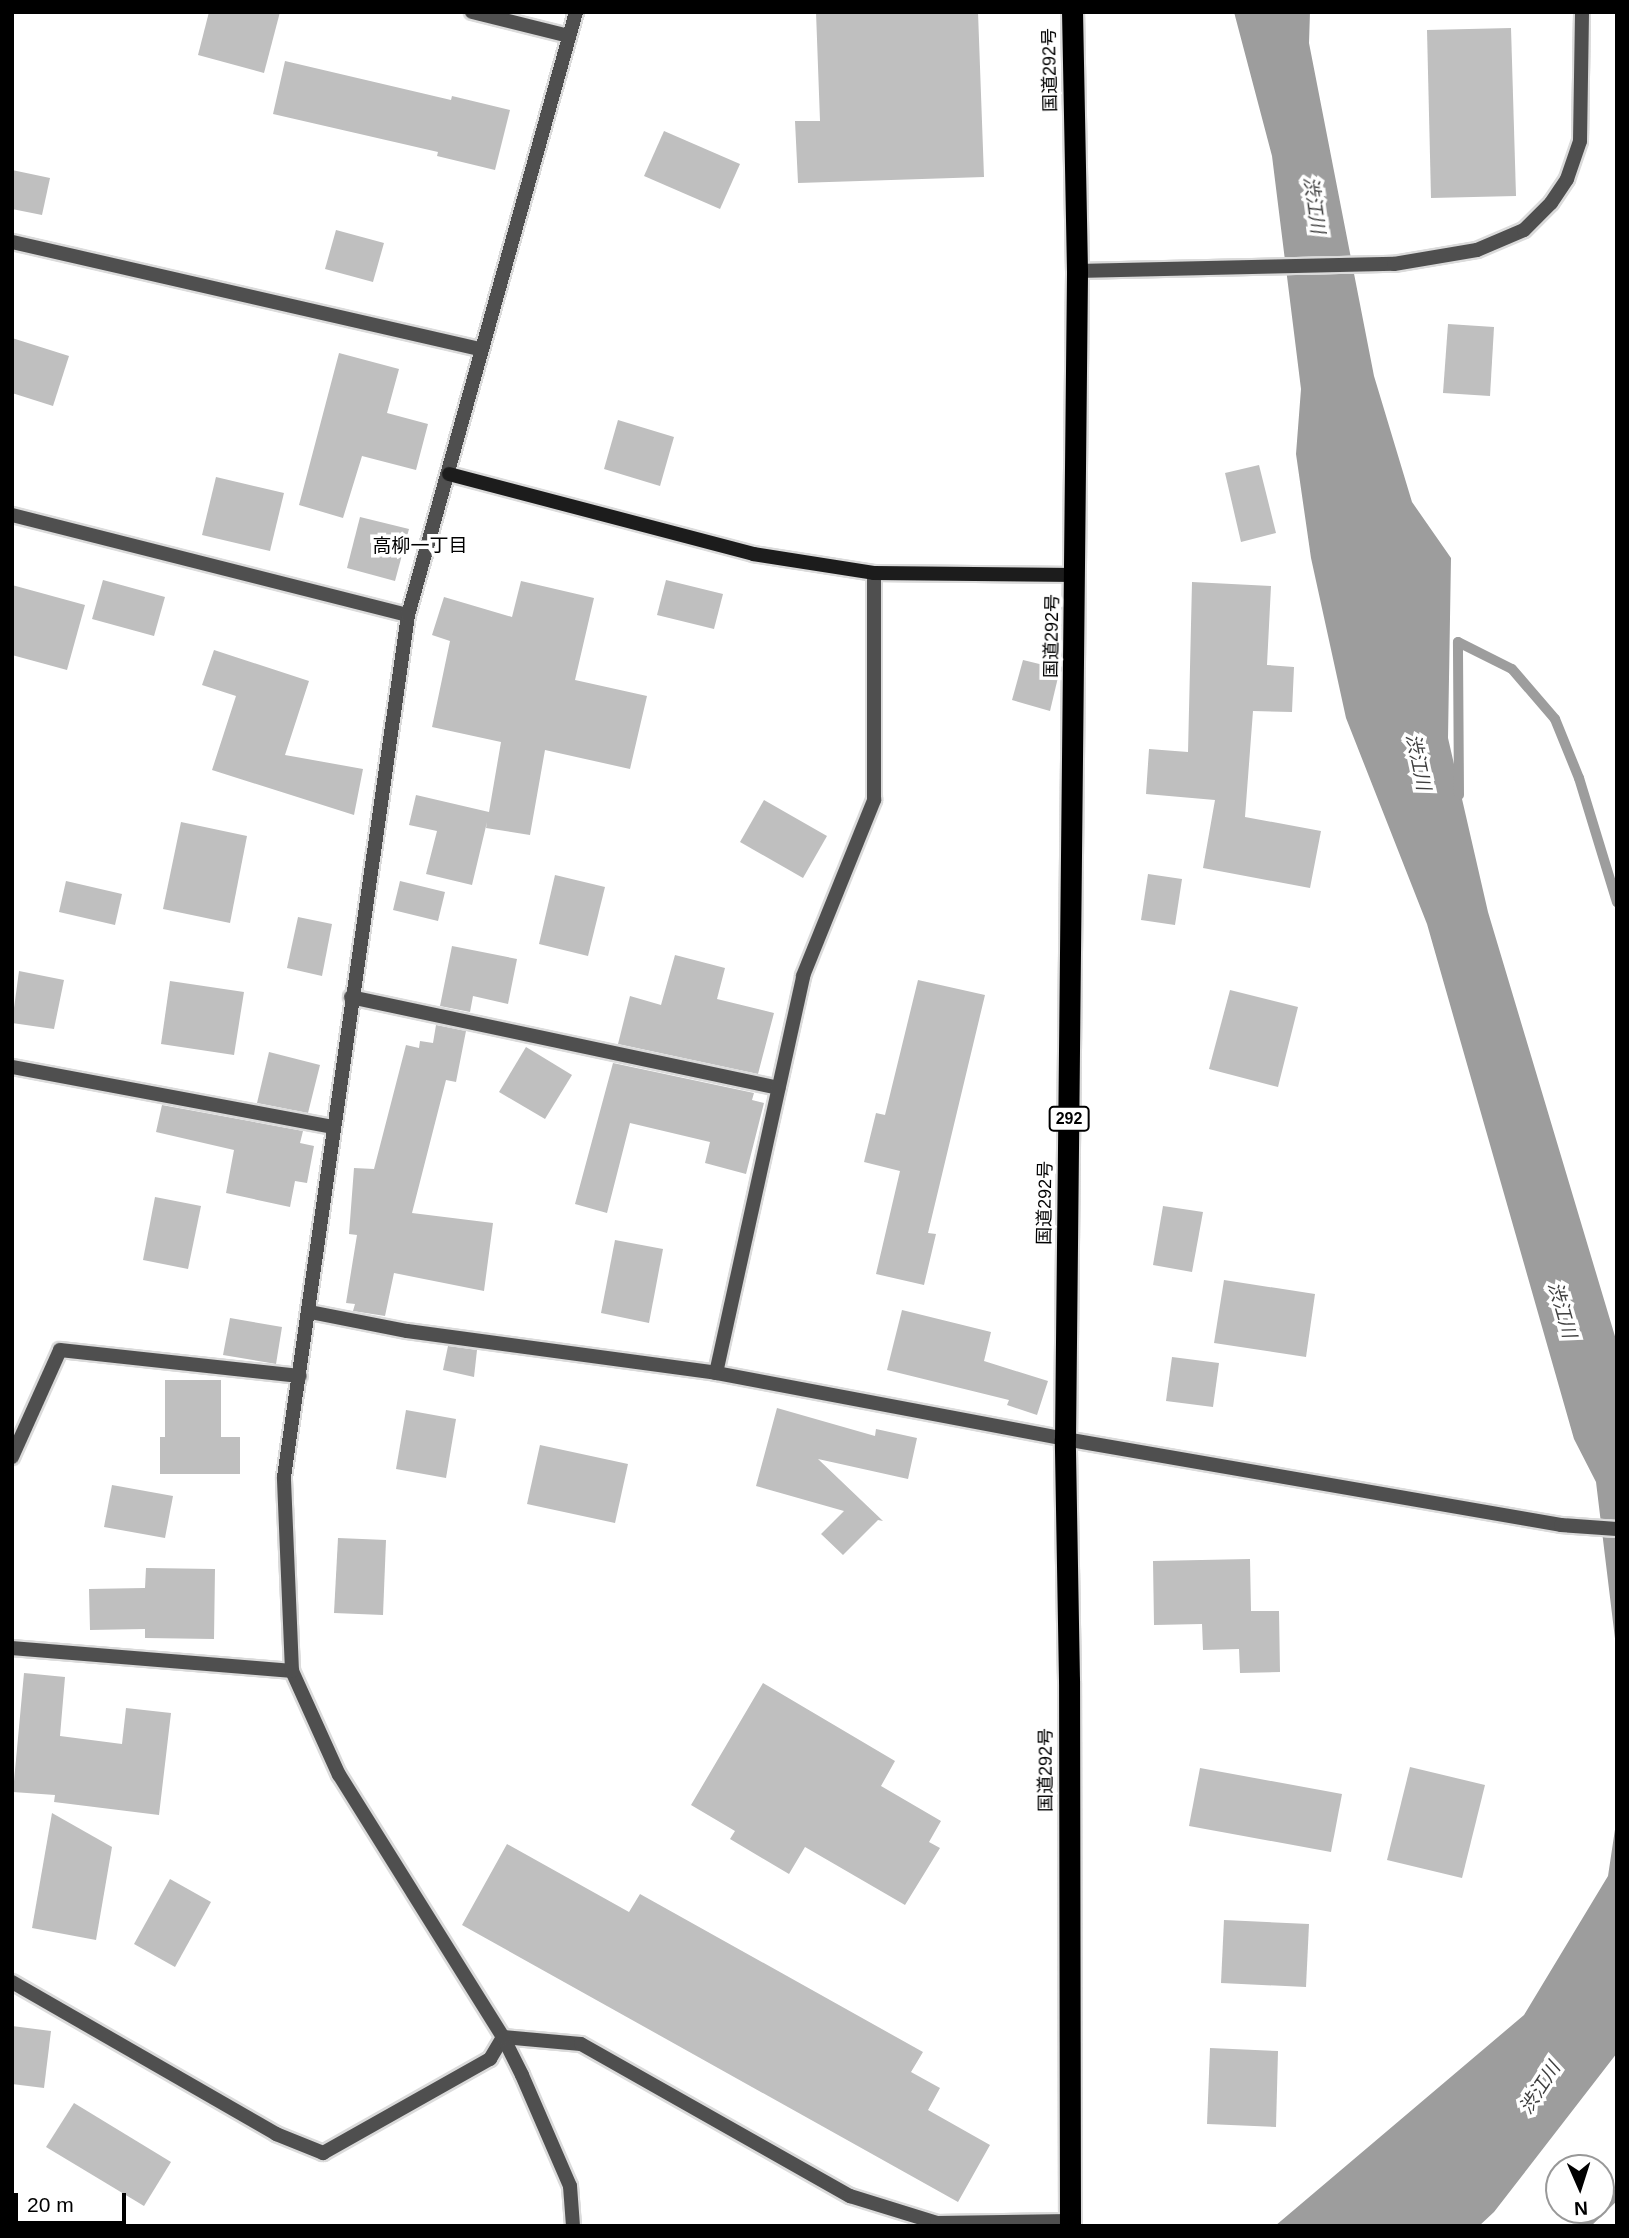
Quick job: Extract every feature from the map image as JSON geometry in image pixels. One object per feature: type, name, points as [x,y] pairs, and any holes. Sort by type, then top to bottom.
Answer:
[{"type":"highway","name":"国道292号","points":[[1070,2224],[1069,1680],[1065,1439],[1077,271],[1072,12]]},
{"type":"street","points":[[472,12],[569,36]]},
{"type":"street","points":[[573,2226],[570,2186],[503,2037],[339,1775],[292,1671],[284,1477],[310,1312],[351,997],[408,615],[576,12]]},
{"type":"street","points":[[1077,271],[1187,271],[1394,264],[1477,250],[1524,230],[1551,203],[1567,178],[1580,141],[1582,12]]},
{"type":"street","points":[[12,242],[481,349]]},
{"type":"street","points":[[449,474],[753,554],[874,573],[1075,575]]},
{"type":"street","points":[[12,515],[408,615]]},
{"type":"street","points":[[716,1373],[803,976],[874,800],[874,573]]},
{"type":"street","points":[[351,997],[778,1088]]},
{"type":"street","points":[[12,1067],[333,1128]]},
{"type":"street","points":[[310,1312],[407,1331],[716,1373],[1065,1439],[1561,1525],[1617,1529]]},
{"type":"street","points":[[12,1457],[60,1350],[300,1376]]},
{"type":"street","points":[[12,1648],[292,1671]]},
{"type":"street","points":[[12,1982],[276,2134],[323,2153],[490,2059],[503,2037]]},
{"type":"street","points":[[503,2037],[581,2044],[850,2196],[937,2223],[1070,2224]]},
{"type":"water","name":"渋江川","points":[[1234,12],[1310,12],[1309,43],[1374,376],[1412,502],[1451,558],[1448,738],[1488,912],[1617,1343],[1617,1655],[1596,1482],[1574,1439],[1427,924],[1346,718],[1311,558],[1296,454],[1301,389],[1272,156]]},
{"type":"water","name":"渋江川","points":[[1617,1816],[1617,2053],[1494,2212],[1479,2226],[1275,2226],[1524,2015],[1608,1876]]},
{"type":"building","points":[[209,12],[280,12],[264,73],[198,55]]},
{"type":"building","points":[[816,12],[978,12],[984,177],[798,183],[795,121],[820,121]]},
{"type":"building","points":[[1511,28],[1516,196],[1431,198],[1427,30]]},
{"type":"building","points":[[285,61],[451,100],[452,96],[510,110],[495,170],[437,156],[438,152],[273,114]]},
{"type":"building","points":[[664,131],[740,164],[720,209],[644,176]]},
{"type":"building","points":[[12,170],[50,178],[42,215],[12,209]]},
{"type":"building","points":[[336,230],[384,243],[373,282],[325,269]]},
{"type":"building","points":[[1448,324],[1494,327],[1490,396],[1443,393]]},
{"type":"building","points":[[12,338],[69,356],[53,406],[12,393]]},
{"type":"building","points":[[339,353],[399,369],[387,413],[428,424],[416,470],[362,456],[343,518],[299,505]]},
{"type":"building","points":[[618,420],[674,437],[660,486],[604,469]]},
{"type":"building","points":[[1259,465],[1276,533],[1241,542],[1225,473]]},
{"type":"building","points":[[216,477],[284,493],[270,551],[202,535]]},
{"type":"building","points":[[360,517],[409,529],[395,581],[347,568]]},
{"type":"building","points":[[103,580],[165,597],[154,636],[92,619]]},
{"type":"building","points":[[666,580],[723,594],[714,629],[657,615]]},
{"type":"building","points":[[521,581],[594,598],[575,680],[647,696],[630,769],[545,750],[530,835],[486,828],[487,822],[472,885],[426,874],[437,831],[409,825],[416,795],[489,812],[501,742],[432,727],[450,641],[432,635],[444,597],[512,617]]},
{"type":"building","points":[[1192,582],[1271,586],[1267,665],[1294,667],[1292,712],[1253,711],[1245,817],[1321,831],[1310,888],[1203,868],[1215,800],[1146,794],[1149,749],[1188,752]]},
{"type":"building","points":[[12,585],[85,605],[67,670],[12,655]]},
{"type":"building","points":[[214,650],[309,681],[285,755],[363,769],[354,815],[212,770],[236,696],[202,685]]},
{"type":"building","points":[[1023,660],[1060,669],[1050,711],[1012,700]]},
{"type":"building","points":[[764,800],[827,836],[803,878],[740,842]]},
{"type":"building","points":[[181,822],[247,836],[230,923],[163,909]]},
{"type":"building","points":[[1148,874],[1182,879],[1175,925],[1141,920]]},
{"type":"building","points":[[555,875],[605,887],[588,956],[539,944]]},
{"type":"building","points":[[66,881],[122,894],[115,925],[59,912]]},
{"type":"building","points":[[400,881],[445,892],[438,921],[393,910]]},
{"type":"building","points":[[298,917],[332,924],[322,976],[287,968]]},
{"type":"building","points":[[452,946],[517,959],[508,1004],[473,996],[470,1012],[440,1006]]},
{"type":"building","points":[[675,955],[725,968],[717,999],[774,1013],[758,1074],[618,1044],[630,996],[661,1005]]},
{"type":"building","points":[[19,971],[64,980],[54,1029],[12,1023]]},
{"type":"building","points":[[918,980],[985,995],[928,1233],[936,1234],[924,1285],[876,1274],[900,1171],[864,1162],[876,1113],[885,1115]]},
{"type":"building","points":[[170,981],[244,992],[234,1055],[161,1044]]},
{"type":"building","points":[[1230,990],[1298,1007],[1278,1087],[1209,1069]]},
{"type":"building","points":[[436,1025],[466,1031],[456,1082],[446,1080],[412,1213],[493,1223],[484,1291],[394,1273],[385,1316],[353,1311],[355,1304],[346,1303],[357,1235],[349,1234],[354,1168],[374,1169],[406,1045],[419,1048],[420,1041],[433,1043]]},
{"type":"building","points":[[526,1047],[572,1075],[545,1119],[499,1092]]},
{"type":"building","points":[[269,1052],[320,1065],[308,1113],[257,1103]]},
{"type":"building","points":[[613,1063],[754,1093],[752,1100],[764,1103],[746,1174],[705,1163],[710,1142],[630,1123],[607,1213],[575,1204]]},
{"type":"building","points":[[162,1105],[303,1131],[300,1143],[314,1146],[307,1183],[295,1181],[290,1207],[226,1193],[234,1150],[156,1132]]},
{"type":"building","points":[[155,1197],[201,1206],[188,1269],[143,1260]]},
{"type":"building","points":[[1163,1206],[1203,1212],[1192,1272],[1153,1265]]},
{"type":"building","points":[[615,1240],[663,1249],[649,1323],[601,1313]]},
{"type":"building","points":[[1224,1280],[1315,1294],[1306,1357],[1214,1343]]},
{"type":"building","points":[[902,1310],[991,1332],[984,1361],[1048,1381],[1037,1415],[1007,1405],[1009,1400],[887,1370]]},
{"type":"building","points":[[230,1318],[282,1327],[276,1364],[223,1355]]},
{"type":"building","points":[[448,1346],[477,1350],[474,1377],[443,1370]]},
{"type":"building","points":[[1172,1357],[1219,1363],[1213,1407],[1166,1401]]},
{"type":"building","points":[[165,1380],[221,1380],[221,1437],[240,1437],[240,1474],[160,1474],[160,1437],[165,1437]]},
{"type":"building","points":[[777,1408],[875,1436],[876,1429],[917,1438],[908,1479],[818,1459],[883,1521],[878,1520],[843,1555],[821,1534],[844,1511],[756,1486]]},
{"type":"building","points":[[406,1410],[456,1419],[446,1478],[396,1469]]},
{"type":"building","points":[[540,1445],[628,1464],[615,1523],[527,1504]]},
{"type":"building","points":[[112,1485],[173,1496],[165,1538],[104,1527]]},
{"type":"building","points":[[338,1538],[386,1540],[383,1615],[334,1613]]},
{"type":"building","points":[[1250,1559],[1251,1611],[1279,1611],[1280,1672],[1240,1673],[1239,1649],[1203,1650],[1202,1624],[1154,1625],[1153,1561]]},
{"type":"building","points":[[146,1568],[215,1569],[214,1639],[145,1638],[145,1629],[90,1630],[89,1589],[145,1588]]},
{"type":"building","points":[[24,1673],[65,1677],[60,1736],[122,1744],[126,1708],[171,1713],[159,1815],[54,1802],[55,1795],[13,1792]]},
{"type":"building","points":[[763,1683],[895,1761],[881,1786],[941,1821],[929,1842],[940,1848],[905,1905],[805,1847],[789,1874],[730,1839],[735,1831],[691,1805]]},
{"type":"building","points":[[1410,1767],[1485,1785],[1462,1878],[1387,1860]]},
{"type":"building","points":[[1200,1768],[1342,1794],[1331,1852],[1189,1826]]},
{"type":"building","points":[[52,1813],[112,1847],[96,1940],[32,1928]]},
{"type":"building","points":[[507,1844],[629,1912],[640,1894],[923,2052],[911,2072],[940,2088],[928,2110],[990,2145],[958,2202],[462,1925]]},
{"type":"building","points":[[170,1879],[211,1902],[175,1967],[134,1944]]},
{"type":"building","points":[[1224,1920],[1309,1924],[1306,1987],[1221,1983]]},
{"type":"building","points":[[12,2026],[51,2031],[44,2088],[12,2084]]},
{"type":"building","points":[[1210,2048],[1278,2051],[1276,2127],[1207,2124]]},
{"type":"building","points":[[74,2103],[171,2162],[144,2206],[46,2147]]},
{"type":"waterway","points":[[1459,795],[1458,642],[1512,669],[1555,719],[1579,778],[1617,902]]},
{"type":"waterway","points":[[1584,2226],[1617,2194]]},
{"type":"district","name":"高柳一丁目","points":[[420,546]]}]
